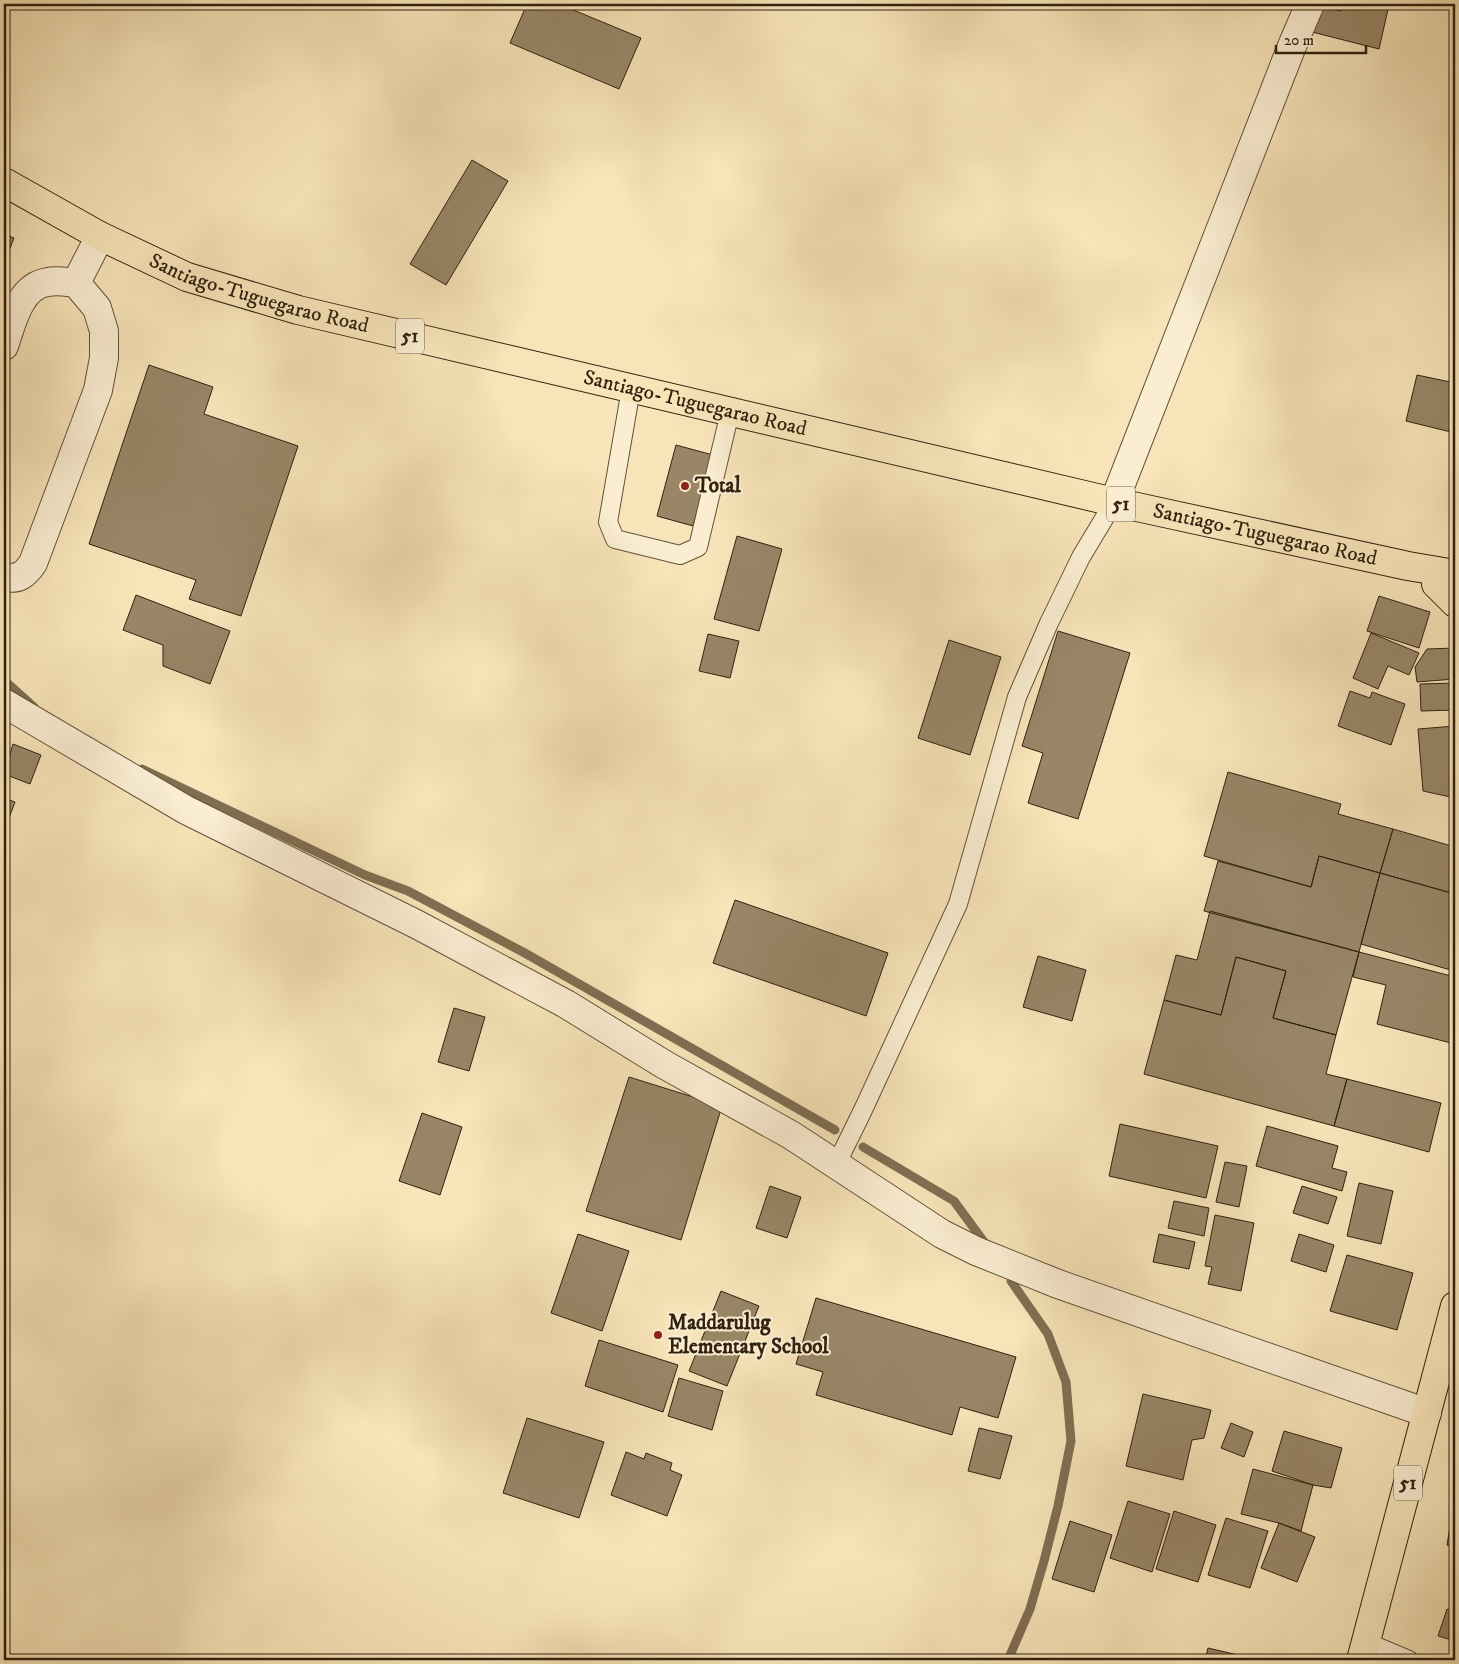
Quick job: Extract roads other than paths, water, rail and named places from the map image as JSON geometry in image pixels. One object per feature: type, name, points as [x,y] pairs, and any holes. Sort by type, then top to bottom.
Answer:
[{"type":"highway","name":"Santiago-Tuguegarao Road","points":[[4,182],[100,236],[187,277],[298,310],[1114,502],[1408,566],[1449,583]]},
{"type":"highway","points":[[1449,583],[1455,603]]},
{"type":"highway","name":"51","points":[[1364,1651],[1455,1306]]},
{"type":"street","points":[[1114,502],[1310,4]]},
{"type":"street","points":[[76,283],[100,236]]},
{"type":"street","points":[[4,346],[19,304],[31,288],[48,282],[76,283],[97,308],[104,331],[104,358],[98,390],[33,563],[26,572],[15,579],[4,577]]},
{"type":"street","points":[[4,703],[186,810],[416,924],[566,1004],[664,1064],[791,1135],[942,1234],[1006,1265],[1427,1413]]},
{"type":"lane","points":[[631,389],[608,522],[615,539],[680,556],[698,546],[730,412]]},
{"type":"lane","points":[[836,1165],[958,904],[1017,697],[1048,623],[1077,566],[1114,502]]},
{"type":"lane","points":[[1364,1651],[1409,1660]]},
{"type":"waterway","points":[[4,680],[34,707]]},
{"type":"waterway","points":[[142,769],[365,875],[408,891],[523,952],[835,1130]]},
{"type":"waterway","points":[[863,1147],[954,1201],[987,1246]]},
{"type":"waterway","points":[[1008,1660],[1030,1609],[1044,1561],[1058,1506],[1071,1441],[1066,1382],[1048,1334],[1011,1281]]},
{"type":"place","name":"Total","points":[[685,486]]},
{"type":"place","name":"Maddarulug Elementary School","points":[[658,1335]]}]
